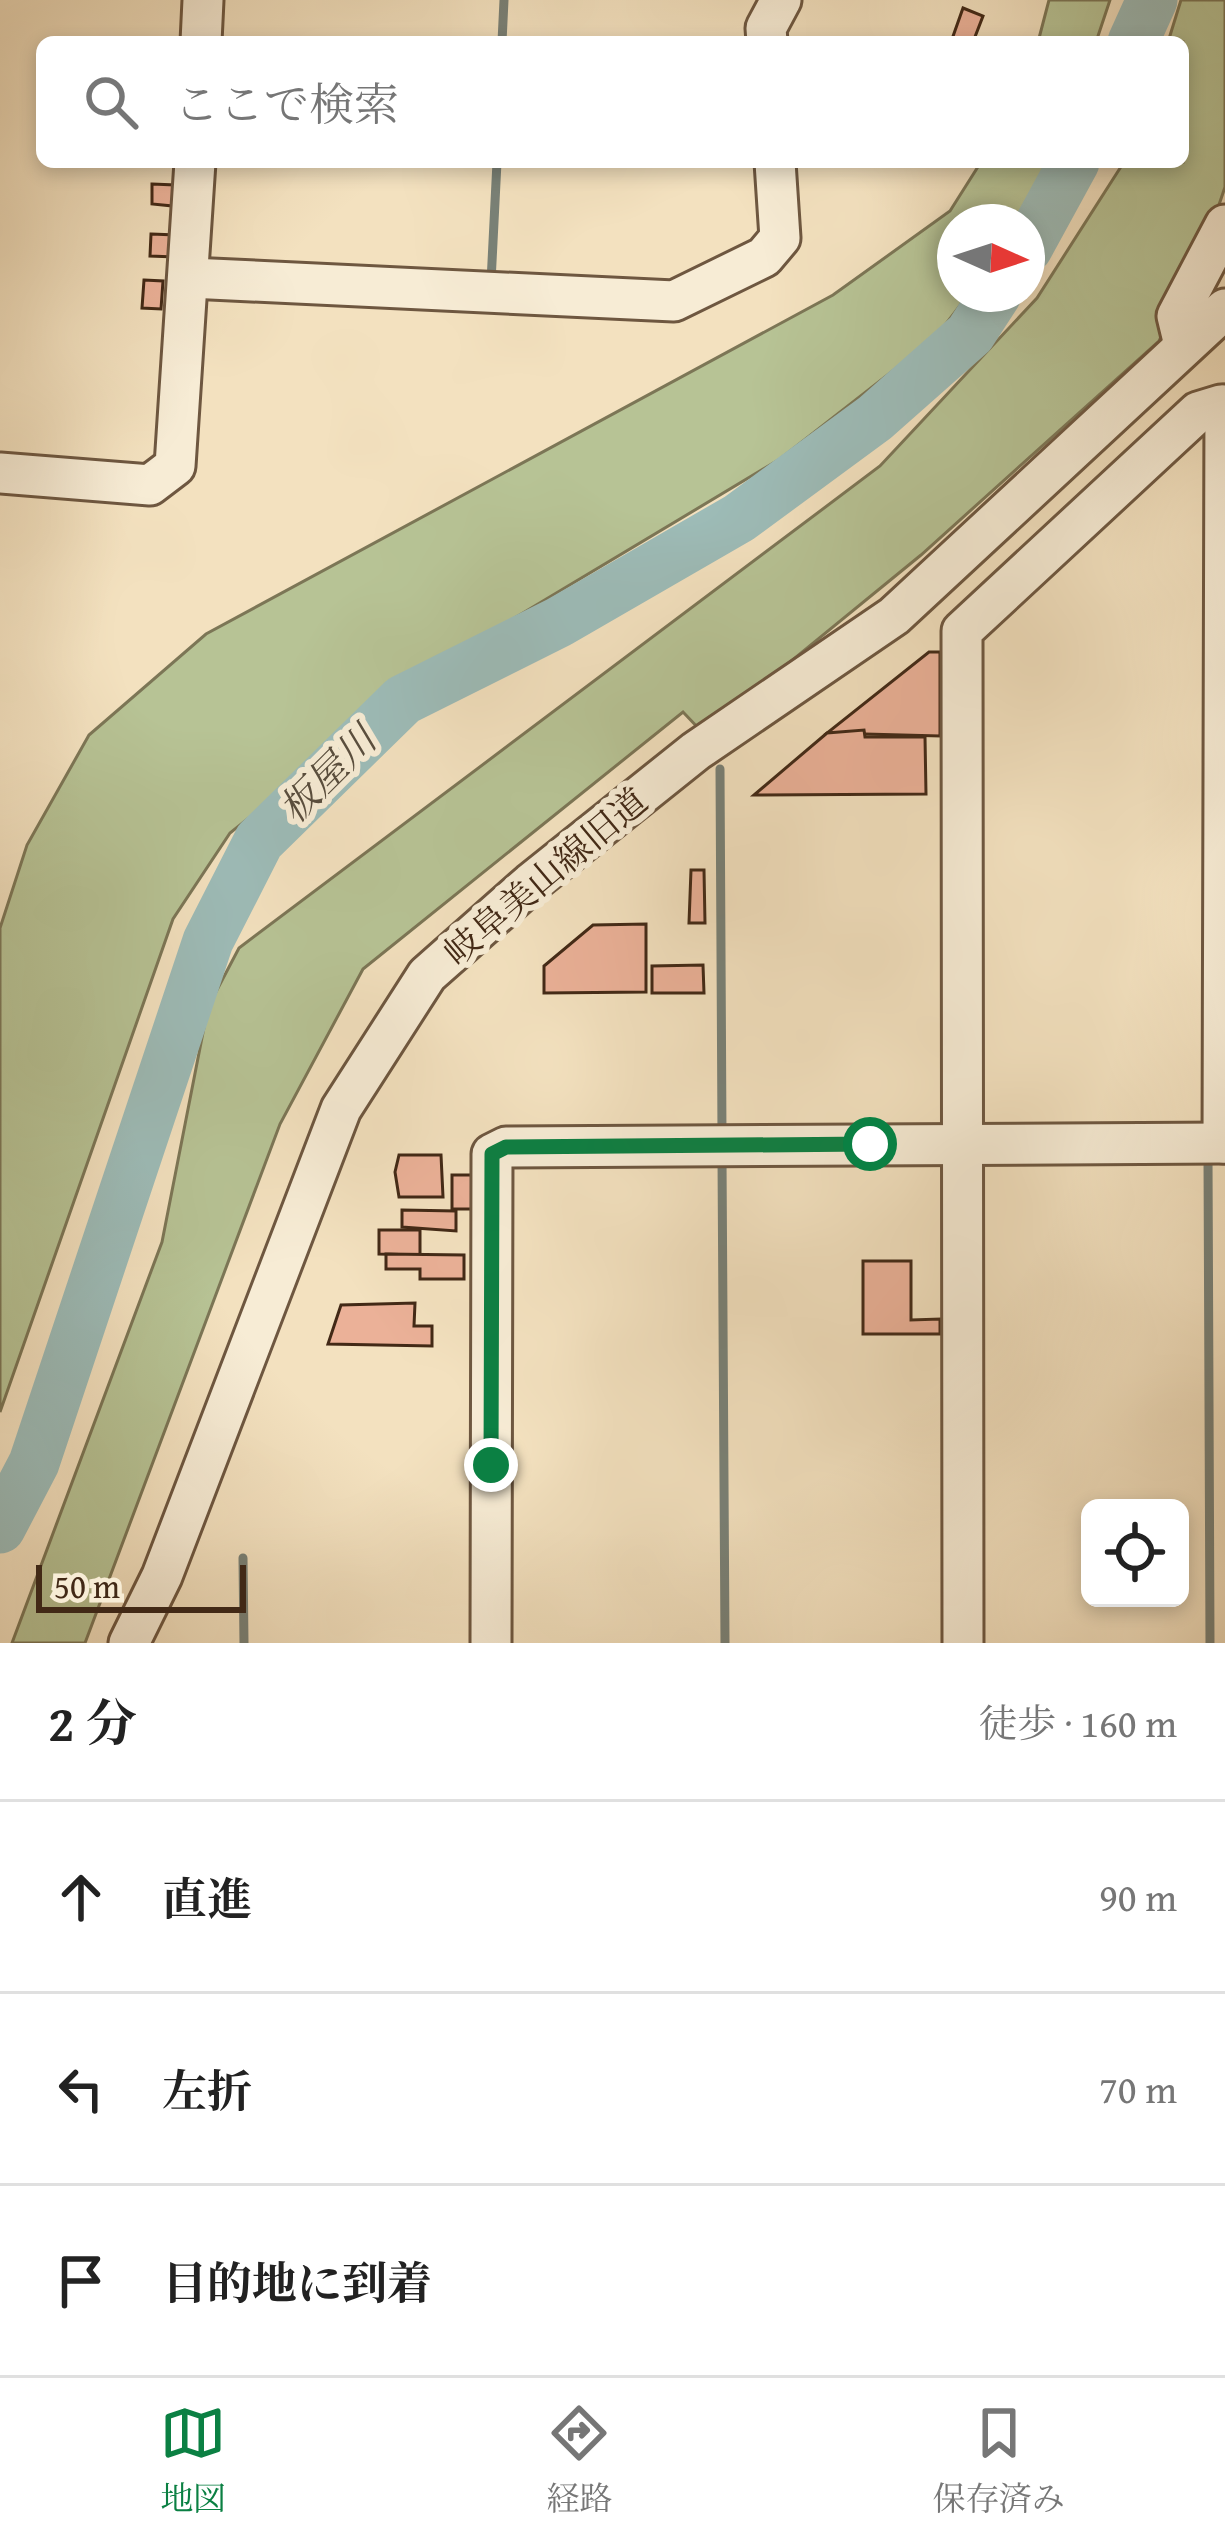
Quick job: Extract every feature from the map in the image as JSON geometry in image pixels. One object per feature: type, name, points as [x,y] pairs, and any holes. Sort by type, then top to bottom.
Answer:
[{"type":"street","points":[[201,36],[203,0]]},
{"type":"street","points":[[767,36],[781,0]]},
{"type":"street","points":[[0,473],[150,485],[175,466],[195,168]]},
{"type":"street","points":[[190,278],[674,302],[764,257],[779,238],[775,168]]},
{"type":"street","points":[[1184,345],[1178,316],[1225,224]]},
{"type":"street","name":"岐阜美山線旧道","points":[[129,1643],[162,1576],[341,1109],[427,975],[531,883],[696,751],[894,616],[1225,310]]},
{"type":"street","points":[[491,1643],[492,1154],[506,1147],[961,1143],[1224,1144],[1223,405],[1198,412],[962,632],[961,1143],[963,1643]]},
{"type":"green space","points":[[1049,0],[1110,0],[1098,36],[1040,36]]},
{"type":"green space","points":[[1181,0],[1225,0],[1225,187],[1201,258],[1159,341],[921,555],[703,733],[683,712],[363,969],[280,1124],[85,1643],[12,1643],[162,1242],[208,1007],[239,948],[880,466],[1024,312],[1045,312],[1045,285],[1120,168],[1189,168],[1189,36],[1170,36]]},
{"type":"green space","points":[[977,168],[1048,168],[1031,204],[954,204]]},
{"type":"green space","points":[[937,220],[937,312],[955,312],[935,338],[780,459],[448,658],[230,833],[173,919],[0,1412],[0,928],[27,845],[89,735],[206,634],[833,295]]},
{"type":"building","points":[[963,8],[983,16],[975,36],[953,36]]},
{"type":"building","points":[[152,184],[175,185],[173,206],[152,204]]},
{"type":"building","points":[[151,234],[176,235],[175,257],[150,256]]},
{"type":"building","points":[[144,280],[163,281],[161,309],[142,308]]},
{"type":"building","points":[[929,652],[940,652],[940,736],[827,733]]},
{"type":"building","points":[[864,730],[865,737],[925,737],[926,794],[754,795],[827,733]]},
{"type":"building","points":[[691,870],[704,870],[705,923],[689,923]]},
{"type":"building","points":[[646,924],[646,992],[544,993],[544,966],[593,925]]},
{"type":"building","points":[[703,965],[704,993],[652,993],[652,966]]},
{"type":"building","points":[[399,1155],[441,1155],[443,1197],[399,1197],[395,1172]]},
{"type":"building","points":[[452,1175],[477,1175],[477,1209],[452,1209]]},
{"type":"building","points":[[402,1210],[456,1211],[456,1231],[402,1227]]},
{"type":"building","points":[[379,1230],[420,1230],[420,1255],[379,1254]]},
{"type":"building","points":[[386,1254],[464,1255],[464,1279],[420,1279],[420,1269],[386,1269]]},
{"type":"building","points":[[863,1261],[911,1261],[911,1320],[940,1319],[940,1334],[863,1334]]},
{"type":"building","points":[[415,1303],[414,1326],[432,1326],[432,1346],[328,1344],[341,1305]]},
{"type":"waterway","points":[[502,36],[504,0]]},
{"type":"waterway","name":"板屋川","points":[[1136,36],[1152,0]]},
{"type":"waterway","points":[[491,282],[497,168]]},
{"type":"waterway","name":"板屋川","points":[[1045,215],[1071,168]]},
{"type":"waterway","name":"板屋川","points":[[0,1528],[34,1463],[208,941],[259,841],[403,700],[559,622],[739,518],[875,418],[970,334],[984,312]]},
{"type":"waterway","points":[[720,769],[722,1135]]},
{"type":"waterway","points":[[722,1158],[725,1643]]},
{"type":"waterway","points":[[1208,1158],[1210,1643]]},
{"type":"waterway","points":[[243,1558],[244,1643]]},
{"type":"route","points":[[491,1465],[492,1154],[506,1147],[870,1144]]}]
